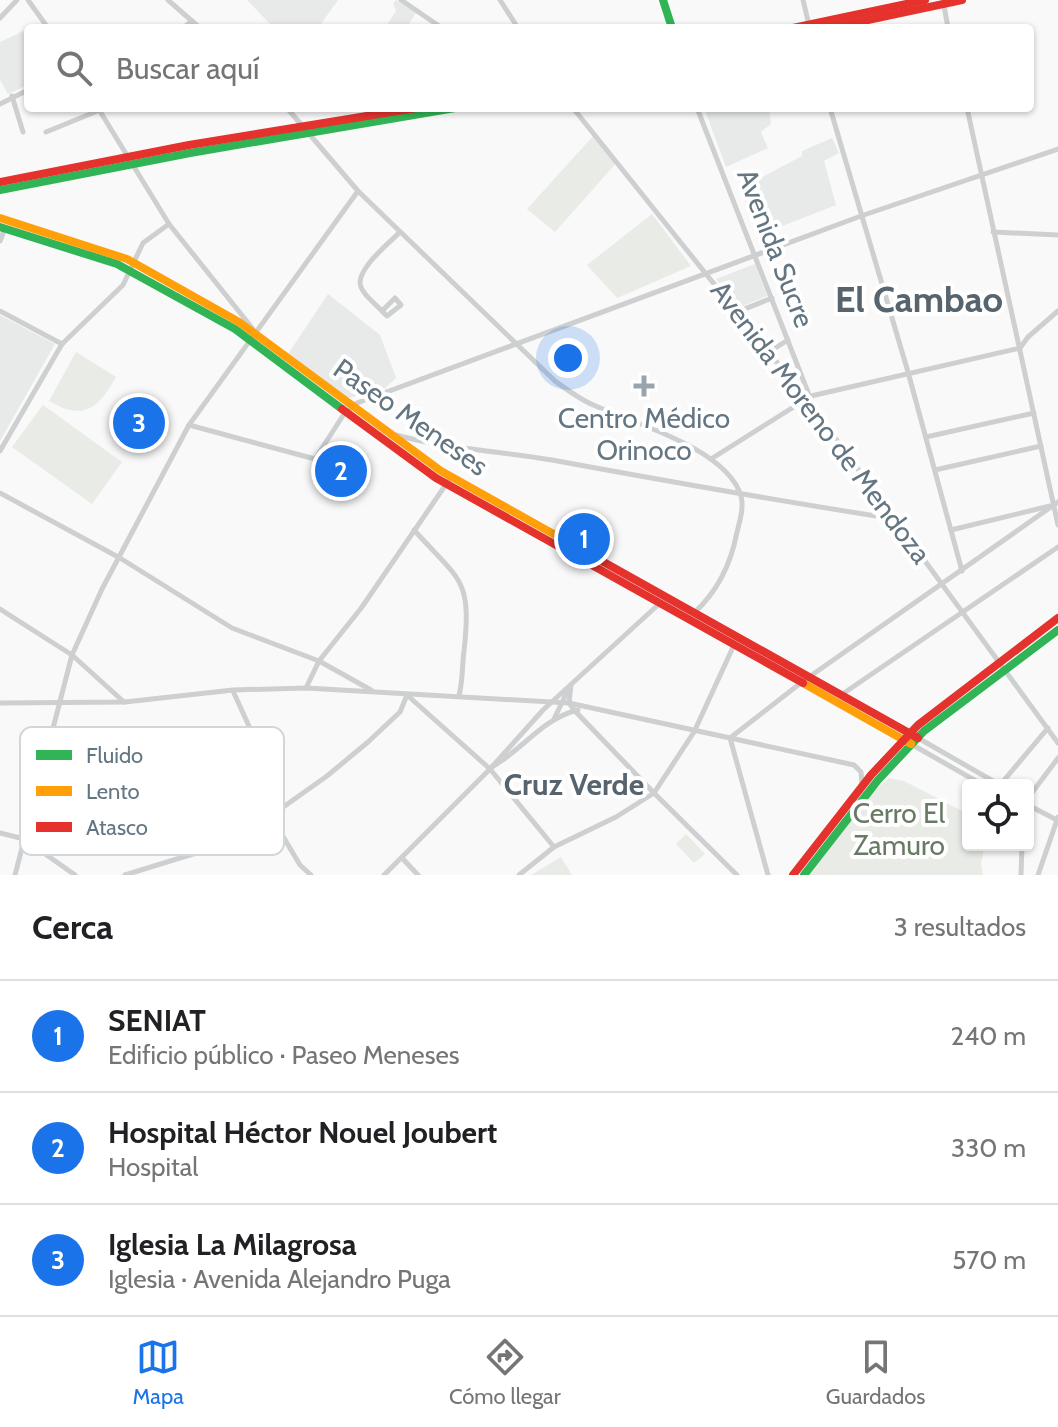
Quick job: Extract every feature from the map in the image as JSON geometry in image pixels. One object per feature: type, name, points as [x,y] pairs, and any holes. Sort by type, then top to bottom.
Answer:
[{"type":"street","points":[[0,18],[17,0]]},
{"type":"street","points":[[28,0],[45,24]]},
{"type":"street","points":[[168,0],[195,24]]},
{"type":"street","points":[[401,0],[436,24]]},
{"type":"street","points":[[500,0],[515,24]]},
{"type":"street","points":[[663,0],[671,24]]},
{"type":"street","points":[[803,0],[809,24]]},
{"type":"street","points":[[814,24],[925,0]]},
{"type":"street","points":[[847,24],[962,0]]},
{"type":"street","points":[[943,2],[947,24]]},
{"type":"street","points":[[188,24],[192,21]]},
{"type":"street","points":[[0,104],[24,92]]},
{"type":"street","points":[[12,96],[23,132]]},
{"type":"street","points":[[46,132],[92,112]]},
{"type":"street","points":[[101,112],[169,224],[253,336]]},
{"type":"street","points":[[291,112],[358,191],[515,343],[573,394],[683,442],[710,459],[731,481],[740,495],[741,515],[731,559],[712,593],[694,613]]},
{"type":"street","points":[[0,182],[395,112]]},
{"type":"street","points":[[306,129],[427,112]]},
{"type":"street","name":"Avenida Moreno de Mendoza","points":[[576,112],[808,398],[1058,743]]},
{"type":"street","name":"Avenida Sucre","points":[[699,112],[756,255],[808,398]]},
{"type":"street","points":[[831,112],[908,372],[962,571]]},
{"type":"street","points":[[968,112],[1056,503],[1058,525]]},
{"type":"street","points":[[189,425],[315,459],[351,408],[515,343],[861,216],[1058,149]]},
{"type":"street","points":[[0,190],[132,160]]},
{"type":"street","points":[[53,727],[72,655],[189,425],[358,191]]},
{"type":"street","name":"Paseo Meneses","points":[[0,218],[113,254],[253,336],[449,480],[734,645],[841,695],[910,739]]},
{"type":"street","points":[[0,451],[62,344],[123,285],[143,243],[169,224]]},
{"type":"street","points":[[0,241],[2,228]]},
{"type":"street","name":"Paseo Meneses","points":[[2,228],[132,267]]},
{"type":"street","points":[[382,311],[360,287],[360,280],[368,265],[400,232]]},
{"type":"street","points":[[993,232],[1058,235]]},
{"type":"street","points":[[737,312],[772,298]]},
{"type":"street","points":[[0,311],[62,344]]},
{"type":"street","points":[[710,459],[808,398],[1020,348],[1058,311]]},
{"type":"street","points":[[769,352],[788,340]]},
{"type":"street","name":"Paseo Meneses","points":[[351,408],[391,433],[449,480],[694,613],[910,739]]},
{"type":"street","points":[[926,437],[1034,413]]},
{"type":"street","points":[[391,433],[419,441],[896,519]]},
{"type":"street","points":[[935,470],[1041,446]]},
{"type":"street","points":[[306,688],[319,661],[362,607],[449,480]]},
{"type":"street","points":[[0,493],[120,558],[232,628],[319,661],[372,691]]},
{"type":"street","points":[[951,530],[1056,503]]},
{"type":"street","points":[[730,738],[806,680],[1056,503]]},
{"type":"street","points":[[414,530],[458,578],[466,594],[468,610],[459,695]]},
{"type":"street","points":[[841,695],[1058,547]]},
{"type":"street","points":[[384,875],[490,769],[543,710],[557,702],[571,685],[660,603]]},
{"type":"street","points":[[0,609],[72,655],[125,702]]},
{"type":"street","points":[[1002,666],[1058,618]]},
{"type":"street","points":[[804,875],[934,711],[1058,630]]},
{"type":"street","points":[[519,875],[554,847],[616,817],[654,793],[694,732],[734,645]]},
{"type":"street","points":[[571,685],[569,703],[575,711],[737,875]]},
{"type":"street","points":[[0,703],[125,702],[233,690],[306,688],[569,703],[854,765],[861,772],[862,786]]},
{"type":"street","points":[[233,690],[250,727]]},
{"type":"street","points":[[284,806],[368,742],[400,712],[407,695]]},
{"type":"street","points":[[407,695],[490,769],[554,847]]},
{"type":"street","points":[[553,720],[557,702]]},
{"type":"street","points":[[490,769],[553,720],[590,707]]},
{"type":"street","points":[[586,722],[584,712],[590,707]]},
{"type":"street","points":[[543,710],[552,710],[553,720]]},
{"type":"street","points":[[1005,779],[1048,728]]},
{"type":"street","points":[[730,738],[768,875]]},
{"type":"street","points":[[910,739],[988,779]]},
{"type":"street","points":[[910,739],[973,779]]},
{"type":"street","points":[[793,875],[862,786],[910,739]]},
{"type":"street","points":[[1034,790],[1058,758]]},
{"type":"street","points":[[1034,808],[1057,819],[1038,875]]},
{"type":"street","points":[[0,833],[20,838]]},
{"type":"street","points":[[284,838],[300,865],[311,875]]},
{"type":"street","points":[[1021,875],[1022,851]]},
{"type":"street","points":[[15,875],[20,855]]},
{"type":"street","points":[[47,855],[75,875]]},
{"type":"street","points":[[125,875],[190,855]]},
{"type":"street","points":[[402,858],[418,875]]},
{"type":"shaded area","points":[[247,0],[338,0],[321,24],[270,24]]},
{"type":"shaded area","points":[[396,0],[416,13],[409,24],[388,24],[396,11],[393,3]]},
{"type":"shaded area","points":[[24,31],[24,87],[8,94],[0,80],[0,42]]},
{"type":"shaded area","points":[[705,112],[770,112],[771,124],[761,132],[768,148],[726,167]]},
{"type":"shaded area","points":[[832,138],[839,153],[824,161],[836,205],[767,232],[750,211],[739,189],[802,156],[802,151]]},
{"type":"shaded area","points":[[755,264],[767,296],[738,308],[716,279]]},
{"type":"shaded area","points":[[328,294],[380,335],[396,378],[384,389],[348,398],[288,354]]},
{"type":"shaded area","points":[[0,315],[55,344],[0,441]]},
{"type":"green space","points":[[595,134],[617,162],[555,232],[527,209]]},
{"type":"green space","points":[[652,214],[691,266],[617,298],[587,265]]},
{"type":"green space","points":[[76,352],[116,377],[96,404],[80,411],[49,401]]},
{"type":"green space","points":[[43,405],[122,462],[92,504],[12,447]]},
{"type":"green space","name":"Cerro El Zamuro","points":[[889,778],[904,781],[962,811],[962,851],[984,851],[983,875],[806,875],[867,796]]},
{"type":"green space","points":[[686,834],[705,854],[694,863],[676,844]]},
{"type":"green space","points":[[561,857],[572,875],[531,875]]},
{"type":"traffic: fast","points":[[663,0],[671,24]]},
{"type":"traffic: fast","points":[[0,190],[190,153],[431,112]]},
{"type":"traffic: fast","points":[[0,227],[117,264],[235,329],[342,409]]},
{"type":"traffic: fast","points":[[804,875],[878,780],[924,731],[1058,630]]},
{"type":"traffic: slow","points":[[0,218],[127,259],[239,322],[441,471],[591,555]]},
{"type":"traffic: slow","points":[[803,683],[911,744]]},
{"type":"traffic: jam","points":[[812,24],[925,0]]},
{"type":"traffic: jam","points":[[849,24],[962,0]]},
{"type":"traffic: jam","points":[[0,182],[189,145],[391,112]]},
{"type":"traffic: jam","points":[[342,409],[436,478],[803,683]]},
{"type":"traffic: jam","points":[[591,555],[918,738]]},
{"type":"traffic: jam","points":[[793,875],[871,775],[918,725],[1058,618]]},
{"type":"place","name":"Centro Médico Orinoco","points":[[644,386]]},
{"type":"place","name":"Iglesia La Milagrosa","points":[[139,423]]},
{"type":"place","name":"Hospital Héctor Nouel Joubert","points":[[341,471]]},
{"type":"place","name":"SENIAT","points":[[584,539]]},
{"type":"district","name":"El Cambao","points":[[919,299]]},
{"type":"district","name":"Cruz Verde","points":[[574,784]]}]
